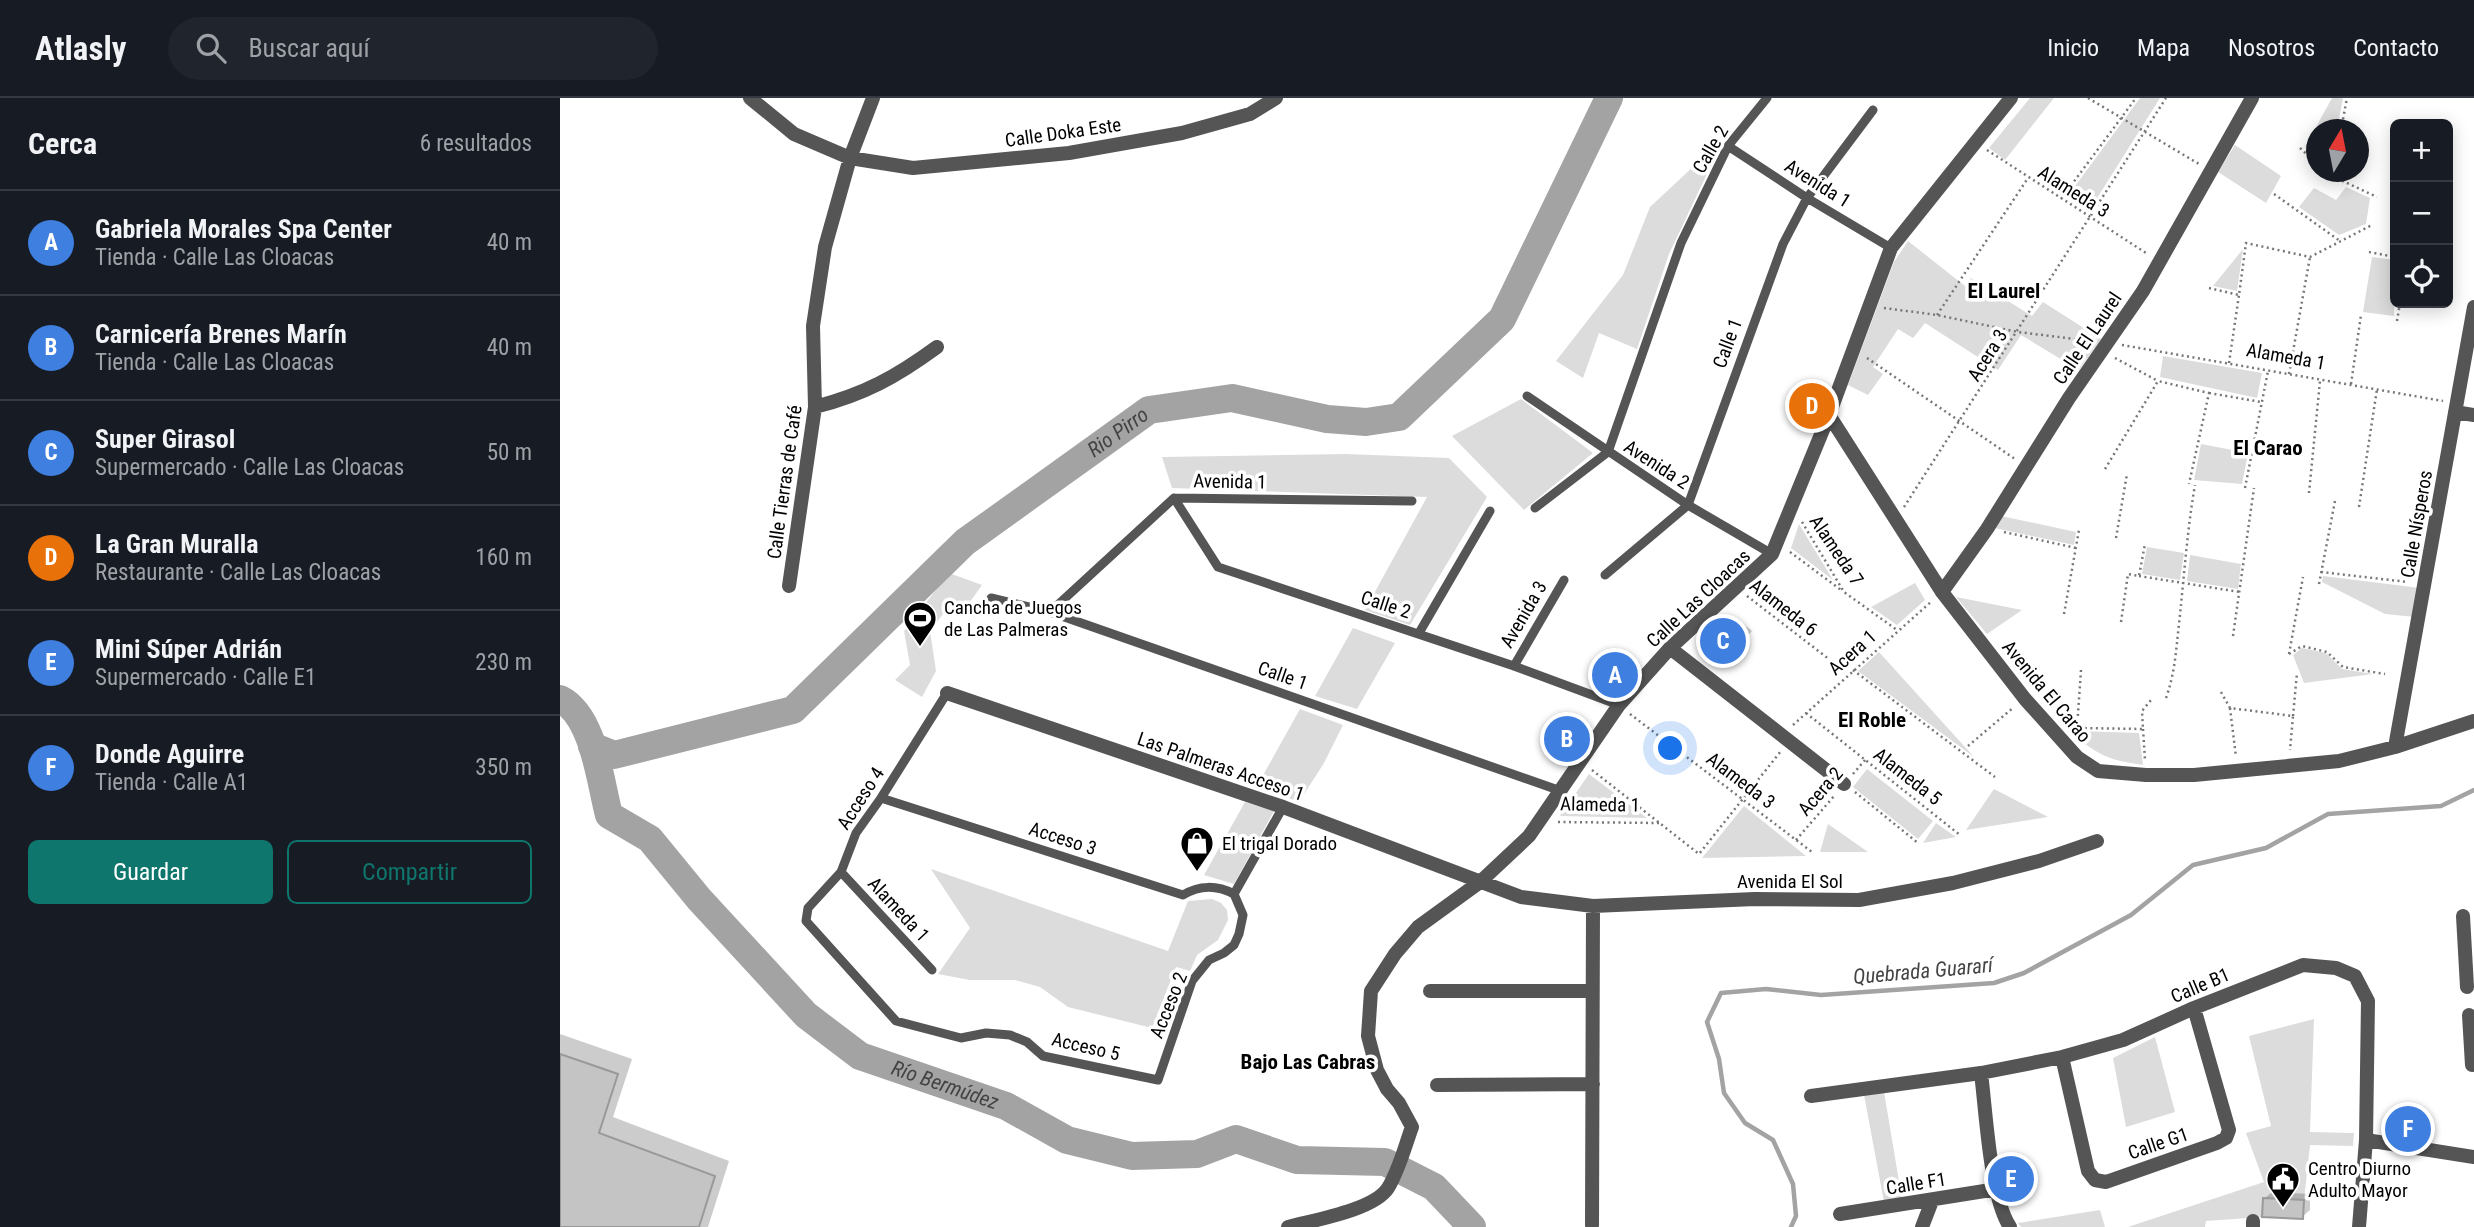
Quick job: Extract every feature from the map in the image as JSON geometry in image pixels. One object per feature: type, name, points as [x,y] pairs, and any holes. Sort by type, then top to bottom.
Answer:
[{"type":"street","name":"Calle Doka Este","points":[[750,98],[793,134],[850,158],[913,168],[1069,153],[1182,133],[1250,114],[1276,98]]},
{"type":"street","name":"Calle Tierras de Café","points":[[789,586],[815,407],[813,326],[825,247],[850,158],[873,98]]},
{"type":"street","name":"Calle Las Cloacas","points":[[1288,1227],[1360,1207],[1376,1199],[1387,1189],[1412,1127],[1377,1070],[1367,1037],[1371,990],[1395,954],[1418,927],[1480,882],[1529,836],[1619,705],[1670,648],[1774,548],[1829,415],[1891,248],[2011,98]]},
{"type":"street","name":"Calle El Laurel","points":[[1942,592],[1987,529],[2108,343],[2159,261],[2252,98]]},
{"type":"street","name":"Calle Nísperos","points":[[2395,747],[2474,307]]},
{"type":"street","points":[[815,407],[849,398],[900,374],[937,346]]},
{"type":"street","points":[[2456,408],[2474,415]]},
{"type":"street","name":"Avenida El Carao","points":[[1829,415],[1942,592],[2025,699],[2077,757],[2098,771],[2194,775],[2339,761],[2395,747],[2474,721]]},
{"type":"street","points":[[1670,648],[1844,783]]},
{"type":"street","name":"Las Palmeras Acceso 1","points":[[947,693],[1283,807],[1480,882]]},
{"type":"street","name":"Avenida El Sol","points":[[1480,882],[1521,897],[1593,906],[1755,899],[1859,900],[1953,883],[2039,861],[2097,841]]},
{"type":"street","points":[[1592,1225],[1593,906]]},
{"type":"street","points":[[2463,916],[2469,941],[2467,987]]},
{"type":"street","name":"Calle B1","points":[[1811,1096],[1982,1073],[2062,1057],[2123,1040],[2194,1008],[2303,965],[2336,968],[2355,976],[2368,1002],[2366,1140],[2359,1227]]},
{"type":"street","points":[[1430,991],[1591,991]]},
{"type":"street","name":"Calle G1","points":[[2062,1057],[2088,1171],[2095,1180],[2106,1182],[2217,1143],[2225,1138],[2229,1130],[2194,1008]]},
{"type":"street","points":[[2469,1015],[2472,1065]]},
{"type":"street","points":[[1982,1073],[1997,1189],[2004,1218],[2010,1227]]},
{"type":"street","points":[[1437,1085],[1592,1084]]},
{"type":"street","points":[[2366,1140],[2474,1157]]},
{"type":"street","name":"Calle F1","points":[[1840,1214],[1997,1189]]},
{"type":"street","points":[[1922,1227],[1932,1201]]},
{"type":"lane","name":"Calle 2","points":[[1608,452],[1681,243],[1728,146],[1767,98]]},
{"type":"lane","name":"Calle 1","points":[[1688,505],[1783,244],[1807,198],[1873,110]]},
{"type":"lane","name":"Avenida 1","points":[[1728,146],[1807,198],[1891,248]]},
{"type":"lane","name":"Avenida 2","points":[[1527,396],[1688,505],[1774,548]]},
{"type":"lane","points":[[1535,508],[1608,452]]},
{"type":"lane","name":"Calle 2","points":[[1174,498],[1218,567],[1419,633],[1619,705]]},
{"type":"lane","name":"Avenida 1","points":[[1050,612],[1174,498],[1412,501]]},
{"type":"lane","points":[[1605,575],[1688,505]]},
{"type":"lane","points":[[1419,633],[1490,511]]},
{"type":"lane","name":"Avenida 3","points":[[1514,666],[1563,580]]},
{"type":"lane","name":"Calle 1","points":[[991,598],[1050,612],[1561,791]]},
{"type":"lane","name":"Acceso 4","points":[[806,921],[808,908],[841,872],[856,833],[947,693]]},
{"type":"lane","name":"Acceso 3","points":[[881,798],[1183,895],[1191,890],[1208,887],[1234,894]]},
{"type":"lane","points":[[1234,894],[1283,807]]},
{"type":"lane","name":"Alameda 1","points":[[841,872],[932,970]]},
{"type":"lane","name":"Acceso 2","points":[[1158,1080],[1192,981],[1209,960],[1234,945],[1239,934],[1242,915],[1234,894]]},
{"type":"lane","name":"Acceso 5","points":[[806,921],[896,1021],[961,1038],[986,1033],[1010,1035],[1027,1042],[1044,1056],[1158,1080]]},
{"type":"path","points":[[2088,98],[2211,171]]},
{"type":"path","points":[[2061,198],[2136,98]]},
{"type":"path","name":"Acera 3","points":[[1897,519],[2166,98]]},
{"type":"path","points":[[2343,119],[2347,98]]},
{"type":"path","name":"Alameda 3","points":[[1975,143],[2159,261]]},
{"type":"path","points":[[2300,148],[2306,154]]},
{"type":"path","points":[[1937,315],[2028,178]]},
{"type":"path","points":[[2348,182],[2377,197]]},
{"type":"path","points":[[2274,194],[2340,241]]},
{"type":"path","points":[[2229,363],[2246,243],[2310,257],[2372,225]]},
{"type":"path","points":[[2369,252],[2390,256]]},
{"type":"path","points":[[2290,374],[2310,257]]},
{"type":"path","points":[[2209,288],[2239,295]]},
{"type":"path","name":"Alameda 1","points":[[1869,306],[1937,315],[2018,332],[2108,343],[2229,363],[2377,389],[2456,408]]},
{"type":"path","points":[[2397,321],[2399,308]]},
{"type":"path","points":[[2351,385],[2361,315]]},
{"type":"path","points":[[2108,343],[2114,357],[2158,381],[2262,403]]},
{"type":"path","points":[[1853,349],[2026,467]]},
{"type":"path","points":[[2245,488],[2268,370]]},
{"type":"path","points":[[2309,493],[2320,379]]},
{"type":"path","points":[[2105,469],[2158,381]]},
{"type":"path","points":[[2359,507],[2377,389]]},
{"type":"path","points":[[2189,484],[2209,393]]},
{"type":"path","points":[[2116,538],[2127,474]]},
{"type":"path","points":[[2166,698],[2176,665],[2187,531],[2194,485]]},
{"type":"path","points":[[2233,636],[2254,488]]},
{"type":"path","points":[[2319,584],[2335,501]]},
{"type":"path","name":"Alameda 7","points":[[1792,506],[1844,592],[1897,630]]},
{"type":"path","points":[[1987,529],[2076,548]]},
{"type":"path","points":[[2064,614],[2079,530]]},
{"type":"path","points":[[2139,576],[2145,544]]},
{"type":"path","points":[[1774,548],[1844,592]]},
{"type":"path","points":[[2321,572],[2424,584]]},
{"type":"path","points":[[2121,622],[2128,574],[2241,592]]},
{"type":"path","points":[[2303,577],[2289,654],[2302,646],[2327,652],[2343,667],[2385,674]]},
{"type":"path","name":"Alameda 6","points":[[1736,587],[1848,674]]},
{"type":"path","name":"Acera 1","points":[[1659,823],[1699,854],[1806,713],[1942,592]]},
{"type":"path","points":[[1853,670],[1996,777]]},
{"type":"path","points":[[2081,670],[2077,728],[2143,729]]},
{"type":"path","points":[[2289,765],[2297,673]]},
{"type":"path","points":[[2221,692],[2230,708],[2237,771]]},
{"type":"path","points":[[1968,746],[2025,699]]},
{"type":"path","points":[[2146,775],[2142,711],[2151,700]]},
{"type":"path","name":"Alameda 3","points":[[1619,705],[1812,852]]},
{"type":"path","points":[[2230,708],[2293,716]]},
{"type":"path","name":"Alameda 5","points":[[1806,713],[1960,835]]},
{"type":"path","name":"Acera 2","points":[[1796,840],[1865,760]]},
{"type":"path","points":[[1581,761],[1659,823]]},
{"type":"path","points":[[1844,783],[1918,843]]},
{"type":"path","name":"Alameda 1","points":[[1539,821],[1659,823]]},
{"type":"shaded area","points":[[2030,98],[2054,98],[2005,160],[1989,148]]},
{"type":"shaded area","points":[[2140,98],[2160,98],[2089,211],[2067,197]]},
{"type":"shaded area","points":[[2332,98],[2343,98],[2339,119],[2320,119]]},
{"type":"shaded area","points":[[1724,138],[1669,254],[1637,349],[1599,333],[1583,378],[1556,361],[1623,275],[1650,207]]},
{"type":"shaded area","points":[[2235,145],[2281,176],[2266,203],[2218,172]]},
{"type":"shaded area","points":[[2346,187],[2370,198],[2366,224],[2339,235],[2299,207],[2314,188],[2336,200]]},
{"type":"shaded area","points":[[1908,241],[1965,286],[1971,278],[2032,316],[2043,302],[2101,339],[2079,370],[2021,335],[1998,370],[1925,323],[1913,338],[1898,329],[1873,367],[1883,374],[1868,395],[1848,385],[1894,262]]},
{"type":"shaded area","points":[[2243,249],[2237,291],[2213,286]]},
{"type":"shaded area","points":[[2372,257],[2390,259],[2390,308],[2394,308],[2394,316],[2363,312]]},
{"type":"shaded area","points":[[2163,356],[2262,373],[2257,398],[2160,377]]},
{"type":"shaded area","points":[[1521,399],[1593,453],[1524,510],[1452,436]]},
{"type":"shaded area","points":[[2201,444],[2248,453],[2242,484],[2194,480]]},
{"type":"shaded area","points":[[1346,454],[1449,458],[1487,497],[1410,625],[1365,610],[1427,497],[1172,488],[1162,457]]},
{"type":"shaded area","points":[[2001,516],[2076,532],[2074,545],[1995,528]]},
{"type":"shaded area","points":[[1799,524],[1833,580],[1791,548]]},
{"type":"shaded area","points":[[2147,547],[2184,553],[2180,580],[2142,574]]},
{"type":"shaded area","points":[[2190,555],[2241,564],[2238,589],[2187,581]]},
{"type":"shaded area","name":"Cancha de Juegos de Las Palmeras","points":[[949,573],[982,585],[965,609],[949,606],[930,631],[936,671],[922,697],[895,680],[910,665],[904,631]]},
{"type":"shaded area","points":[[2323,576],[2420,588],[2415,617],[2385,614],[2322,582]]},
{"type":"shaded area","points":[[1915,583],[1925,600],[1897,625],[1871,607]]},
{"type":"shaded area","points":[[1956,597],[2022,610],[1987,634]]},
{"type":"shaded area","points":[[1353,628],[1395,643],[1357,709],[1315,696]]},
{"type":"shaded area","points":[[2302,648],[2326,653],[2342,669],[2373,674],[2304,683],[2293,655]]},
{"type":"shaded area","points":[[1879,652],[1974,757],[1858,671]]},
{"type":"shaded area","points":[[1300,709],[1343,725],[1324,763],[1299,802],[1257,786]]},
{"type":"shaded area","points":[[2077,731],[2139,733],[2143,765],[2099,753],[2075,736]]},
{"type":"shaded area","points":[[1867,769],[1933,821],[1918,839],[1853,787]]},
{"type":"shaded area","points":[[1589,774],[1647,818],[1560,816]]},
{"type":"shaded area","points":[[1994,789],[2048,817],[1966,830]]},
{"type":"shaded area","points":[[1245,802],[1274,811],[1234,884],[1204,875]]},
{"type":"shaded area","points":[[1744,806],[1806,856],[1702,858]]},
{"type":"shaded area","points":[[1936,823],[1956,837],[1923,843]]},
{"type":"shaded area","points":[[1828,824],[1868,852],[1820,852]]},
{"type":"shaded area","points":[[931,869],[1168,951],[1188,901],[1212,899],[1221,903],[1227,910],[1228,920],[1218,940],[1197,955],[1190,971],[1176,967],[1152,1028],[1068,1007],[1040,987],[1015,980],[970,980],[938,974],[970,928]]},
{"type":"shaded area","points":[[2314,1019],[2310,1132],[2354,1133],[2353,1146],[2310,1145],[2304,1200],[2263,1198],[2262,1217],[2206,1221],[2205,1227],[2128,1227],[2264,1182],[2246,1133],[2271,1126],[2249,1036]]},
{"type":"shaded area","points":[[2155,1037],[2175,1112],[2126,1127],[2113,1058]]},
{"type":"shaded area","points":[[1884,1092],[1902,1199],[1884,1202],[1864,1095]]},
{"type":"shaded area","points":[[2100,1210],[2105,1227],[2021,1227],[2018,1223]]},
{"type":"building","points":[[1727,623],[1746,639],[1725,662],[1700,644]]},
{"type":"building","points":[[560,1054],[618,1074],[599,1133],[715,1176],[699,1227],[560,1227]]},
{"type":"building","name":"Centro Diurno Adulto Mayor","points":[[2263,1198],[2304,1200],[2303,1219],[2262,1217]]},
{"type":"waterway","name":"Rio Pirro","points":[[592,746],[614,755],[793,710],[965,542],[1149,410],[1232,398],[1327,419],[1366,422],[1399,417],[1502,319],[1609,98]]},
{"type":"waterway","name":"Río Bermúdez","points":[[560,699],[571,707],[588,734],[599,768],[609,815],[650,839],[700,900],[806,1015],[860,1056],[1006,1106],[1067,1140],[1132,1156],[1197,1154],[1236,1139],[1297,1160],[1385,1162],[1434,1187],[1472,1227]]},
{"type":"waterway","name":"Quebrada Guararí","points":[[1791,1227],[1796,1216],[1793,1184],[1773,1140],[1745,1123],[1724,1093],[1719,1059],[1707,1022],[1721,993],[1766,989],[1821,995],[1994,983],[2024,973],[2131,915],[2193,865],[2266,848],[2328,814],[2441,806],[2474,790]]},
{"type":"place","name":"La Gran Muralla","points":[[1812,406]]},
{"type":"place","name":"Super Girasol","points":[[1723,641]]},
{"type":"place","name":"Cancha de Juegos de Las Palmeras","points":[[920,648]]},
{"type":"place","name":"Gabriela Morales Spa Center","points":[[1615,675]]},
{"type":"place","name":"Carnicería Brenes Marín","points":[[1567,739]]},
{"type":"place","name":"El trigal Dorado","points":[[1197,873]]},
{"type":"place","name":"Donde Aguirre","points":[[2408,1129]]},
{"type":"place","name":"Mini Súper Adrián","points":[[2011,1179]]},
{"type":"place","name":"Centro Diurno Adulto Mayor","points":[[2283,1209]]},
{"type":"district","name":"El Laurel","points":[[2004,291]]},
{"type":"district","name":"El Carao","points":[[2268,448]]},
{"type":"district","name":"El Roble","points":[[1872,720]]},
{"type":"district","name":"Bajo Las Cabras","points":[[1308,1062]]}]
